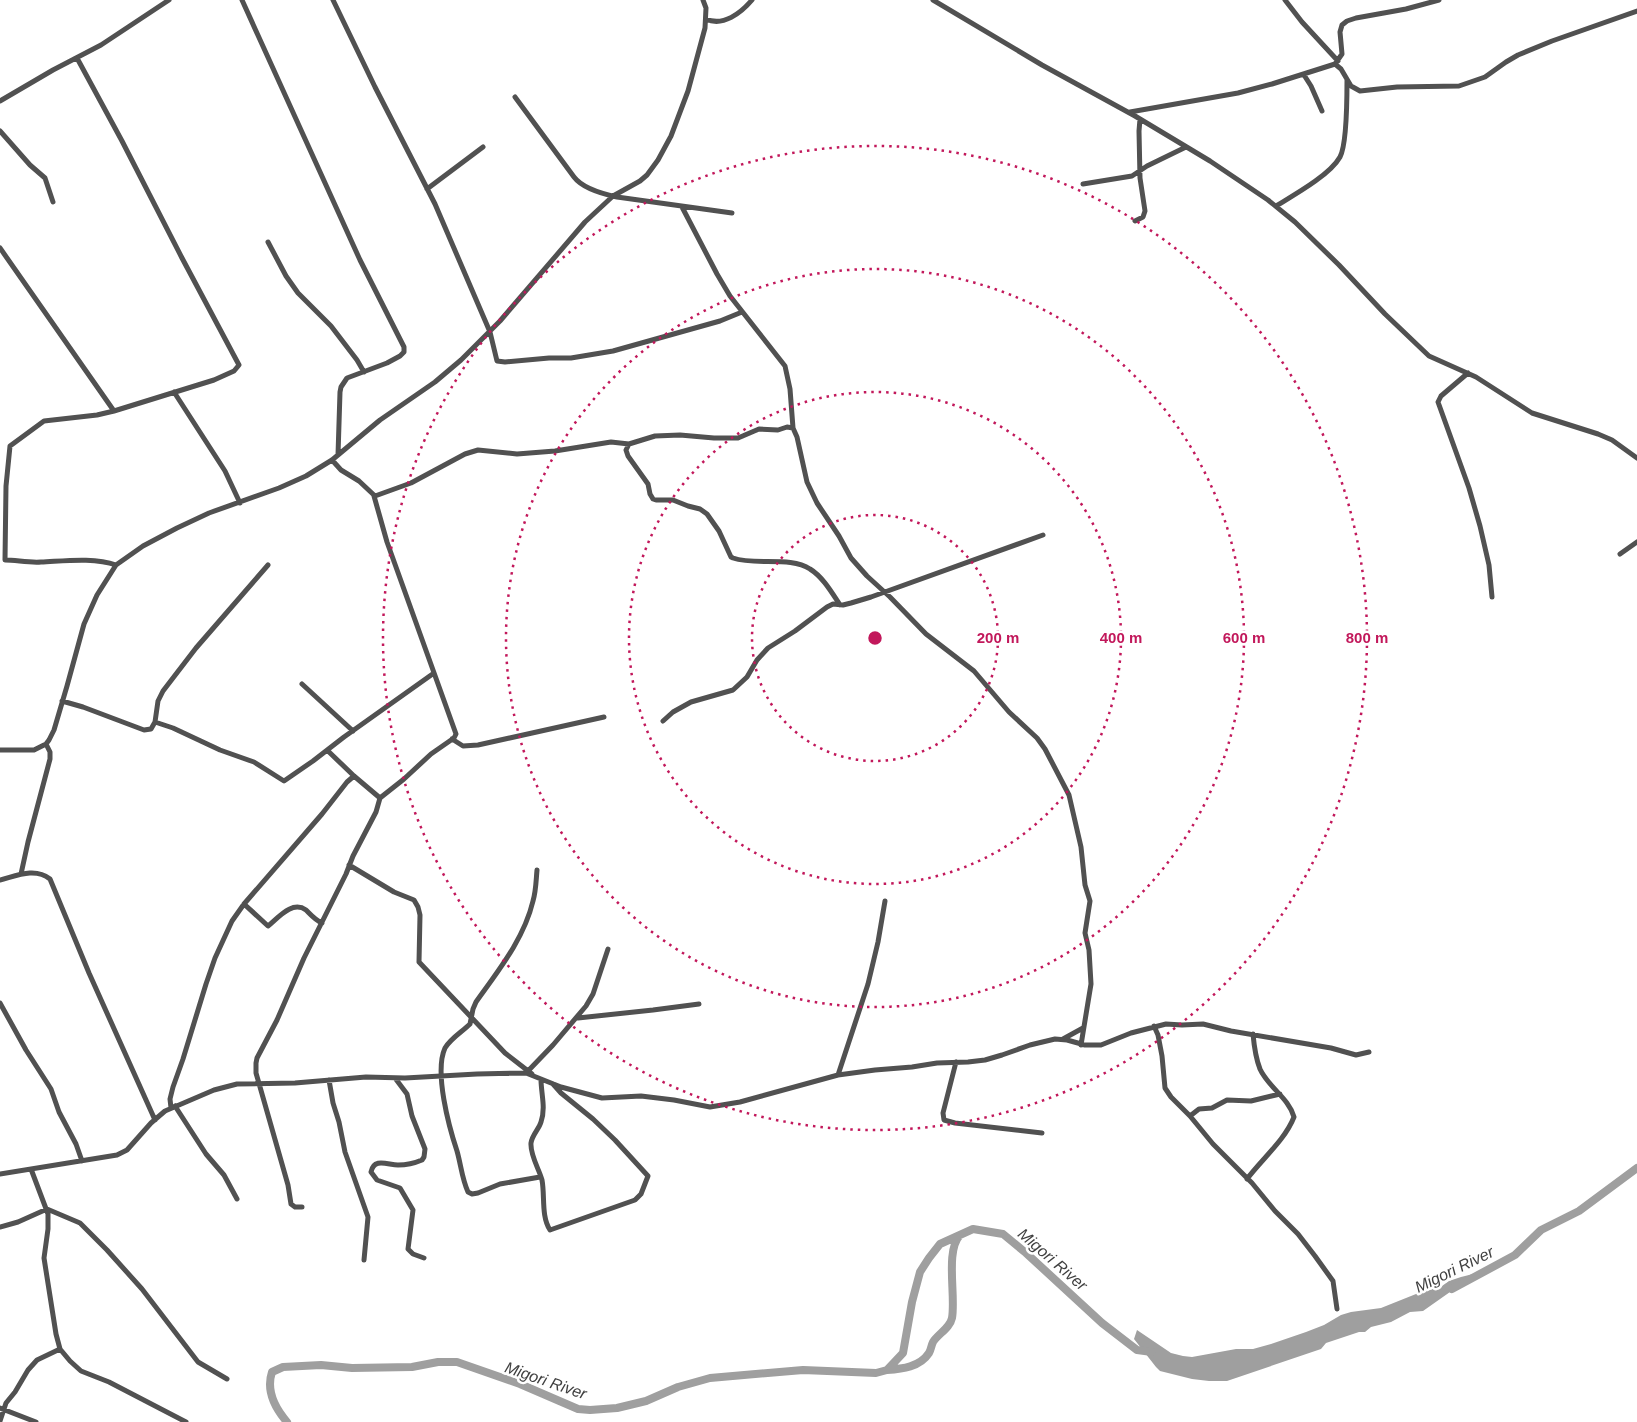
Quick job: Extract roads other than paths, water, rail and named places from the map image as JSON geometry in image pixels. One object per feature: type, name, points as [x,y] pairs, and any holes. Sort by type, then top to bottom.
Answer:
[{"type":"street","points":[[0,101],[101,45],[169,0]]},
{"type":"street","points":[[242,0],[360,260],[404,347],[404,352],[396,358],[347,378],[341,387],[338,455]]},
{"type":"street","points":[[333,0],[427,189],[490,332],[495,357],[498,362],[571,358],[613,351],[716,322],[742,312]]},
{"type":"street","points":[[0,750],[34,750],[46,744],[52,735],[86,619],[101,587],[116,565],[143,546],[177,528],[209,513],[240,503],[306,476],[332,460],[386,415],[441,378],[490,332],[585,222],[613,196],[647,175],[658,160],[671,136],[694,73],[706,19],[706,8],[703,0]]},
{"type":"street","points":[[706,19],[714,22],[727,19],[744,8],[752,0]]},
{"type":"street","points":[[933,0],[1042,65],[1129,112],[1276,206],[1322,248],[1366,295],[1425,352],[1437,361],[1468,373],[1532,413],[1598,434],[1612,440],[1637,458]]},
{"type":"street","points":[[1286,0],[1336,62],[1347,80],[1360,91],[1397,87],[1459,86],[1485,77],[1506,62],[1552,41],[1637,11]]},
{"type":"street","points":[[1129,112],[1244,91],[1304,75],[1336,62],[1341,57],[1340,32],[1342,25],[1346,21],[1440,0]]},
{"type":"street","points":[[77,58],[122,141],[176,248],[240,365],[237,369],[220,378],[114,411],[98,415],[44,421],[10,446],[8,450],[2,525],[5,560],[104,562],[116,565]]},
{"type":"street","points":[[1304,75],[1322,111]]},
{"type":"street","points":[[1276,206],[1316,180],[1334,166],[1340,157],[1344,145],[1347,80]]},
{"type":"street","points":[[515,97],[577,181],[588,188],[613,196],[732,213]]},
{"type":"street","points":[[1135,221],[1143,217],[1145,211],[1140,172],[1140,119]]},
{"type":"street","points":[[0,130],[27,162],[45,178],[53,202]]},
{"type":"street","points":[[427,189],[483,147]]},
{"type":"street","points":[[1083,184],[1126,178],[1186,147]]},
{"type":"street","points":[[682,207],[719,279],[742,312],[785,366],[789,383],[793,428],[808,482],[817,503],[839,536],[850,558],[866,576],[932,639],[974,671],[1009,712],[1037,738],[1045,749],[1068,795],[1081,847],[1085,885],[1090,901],[1085,932],[1089,950],[1090,986],[1081,1045]]},
{"type":"street","points":[[268,242],[286,276],[298,293],[331,326],[364,372]]},
{"type":"street","points":[[0,248],[114,411]]},
{"type":"street","points":[[1468,373],[1441,396],[1438,402],[1478,517],[1489,565],[1492,596]]},
{"type":"street","points":[[174,392],[225,471],[240,503]]},
{"type":"street","points":[[374,496],[426,476],[472,451],[488,450],[517,454],[555,451],[611,442],[628,444],[655,436],[680,435],[729,438],[741,437],[759,429],[793,428]]},
{"type":"street","points":[[628,444],[626,450],[628,456],[648,484],[653,499],[673,500],[704,511],[719,531],[728,553],[733,558],[759,562],[798,564],[811,569],[840,605]]},
{"type":"street","points":[[302,1207],[291,1204],[288,1185],[259,1083],[256,1069],[257,1058],[376,812],[380,798],[455,736],[455,731],[387,542],[374,496],[358,481],[340,470],[332,460]]},
{"type":"street","points":[[664,721],[673,712],[690,702],[733,690],[747,677],[768,648],[833,604],[840,605],[855,602],[1043,535]]},
{"type":"street","points":[[1620,554],[1637,542]]},
{"type":"street","points":[[62,702],[83,707],[144,730],[151,730],[155,722],[158,701],[163,691],[203,641],[268,566]]},
{"type":"street","points":[[155,722],[173,728],[220,750],[254,762],[284,780],[328,751],[434,673]]},
{"type":"street","points":[[302,684],[353,731]]},
{"type":"street","points":[[452,739],[463,746],[478,745],[604,717]]},
{"type":"street","points":[[21,874],[50,759],[50,752],[46,744]]},
{"type":"street","points":[[328,751],[380,798]]},
{"type":"street","points":[[237,1199],[224,1175],[206,1154],[173,1107],[170,1099],[173,1086],[215,958],[232,921],[244,904],[354,776]]},
{"type":"street","points":[[349,865],[394,892],[414,900],[420,915],[419,962],[505,1053],[534,1076]]},
{"type":"street","points":[[537,870],[534,900],[528,918],[512,949],[476,1002],[470,1024],[453,1039],[445,1050],[441,1075],[452,1138],[468,1192],[472,1194],[478,1193],[500,1184],[540,1177]]},
{"type":"street","points":[[0,880],[31,872],[40,873],[52,882],[85,965],[155,1120]]},
{"type":"street","points":[[838,1075],[868,984],[885,901]]},
{"type":"street","points":[[244,904],[268,926],[285,912],[298,907],[304,909],[322,923]]},
{"type":"street","points":[[528,1070],[578,1018],[586,1006],[593,994],[608,949]]},
{"type":"street","points":[[0,1003],[26,1050],[52,1089],[58,1112],[76,1144],[82,1161]]},
{"type":"street","points":[[578,1018],[699,1004]]},
{"type":"street","points":[[0,1174],[100,1159],[123,1152],[155,1120],[173,1107],[221,1087],[234,1084],[295,1083],[366,1077],[395,1078],[526,1073],[553,1084],[602,1098],[641,1096],[710,1107],[740,1102],[838,1075],[937,1063],[985,1060],[1030,1045],[1056,1039],[1063,1039],[1081,1045],[1101,1045],[1131,1033],[1166,1024],[1203,1024],[1331,1048],[1356,1055],[1369,1052]]},
{"type":"street","points":[[1154,1026],[1158,1035],[1162,1056],[1165,1088],[1213,1144],[1298,1234],[1333,1281],[1337,1309]]},
{"type":"street","points":[[1063,1039],[1083,1028]]},
{"type":"street","points":[[1247,1179],[1260,1161],[1271,1152],[1293,1120],[1294,1115],[1260,1069],[1253,1034]]},
{"type":"street","points":[[956,1062],[943,1113],[944,1120],[952,1123],[1042,1133]]},
{"type":"street","points":[[395,1078],[407,1094],[412,1116],[425,1149],[424,1155],[422,1160],[397,1165],[377,1163],[373,1166],[371,1172],[377,1180],[398,1187],[403,1192],[413,1212],[408,1249],[413,1254],[424,1258]]},
{"type":"street","points":[[541,1079],[544,1102],[543,1115],[531,1143],[540,1177],[546,1220],[550,1230],[635,1200],[641,1194],[648,1180],[646,1172],[615,1140],[593,1119],[560,1093],[553,1084]]},
{"type":"street","points":[[329,1080],[346,1152],[368,1217],[364,1260]]},
{"type":"street","points":[[1190,1116],[1199,1109],[1212,1108],[1227,1100],[1251,1101],[1280,1094]]},
{"type":"street","points":[[31,1170],[47,1209],[49,1221],[44,1258],[60,1349],[81,1371],[109,1382],[186,1422]]},
{"type":"street","points":[[0,1227],[18,1222],[47,1209],[80,1223],[136,1282],[198,1362],[227,1379]]},
{"type":"street","points":[[0,1421],[2,1409],[28,1370],[37,1360],[60,1349]]},
{"type":"street","points":[[2,1409],[36,1422]]},
{"type":"waterway","name":"Migori River","points":[[1452,1289],[1515,1255],[1541,1230],[1579,1211],[1637,1168]]},
{"type":"waterway","name":"Migori River","points":[[287,1422],[275,1405],[270,1385],[272,1372],[283,1367],[321,1365],[352,1368],[412,1367],[438,1362],[457,1362],[520,1384],[578,1409],[590,1410],[617,1408],[646,1401],[678,1387],[710,1378],[803,1370],[876,1373],[887,1370],[903,1353],[912,1302],[920,1272],[940,1244],[973,1229],[1003,1234],[1102,1323],[1137,1350],[1152,1352]]},
{"type":"waterway","points":[[887,1370],[905,1368],[921,1361],[929,1353],[935,1339],[951,1322],[953,1309],[953,1252],[960,1235]]}]
